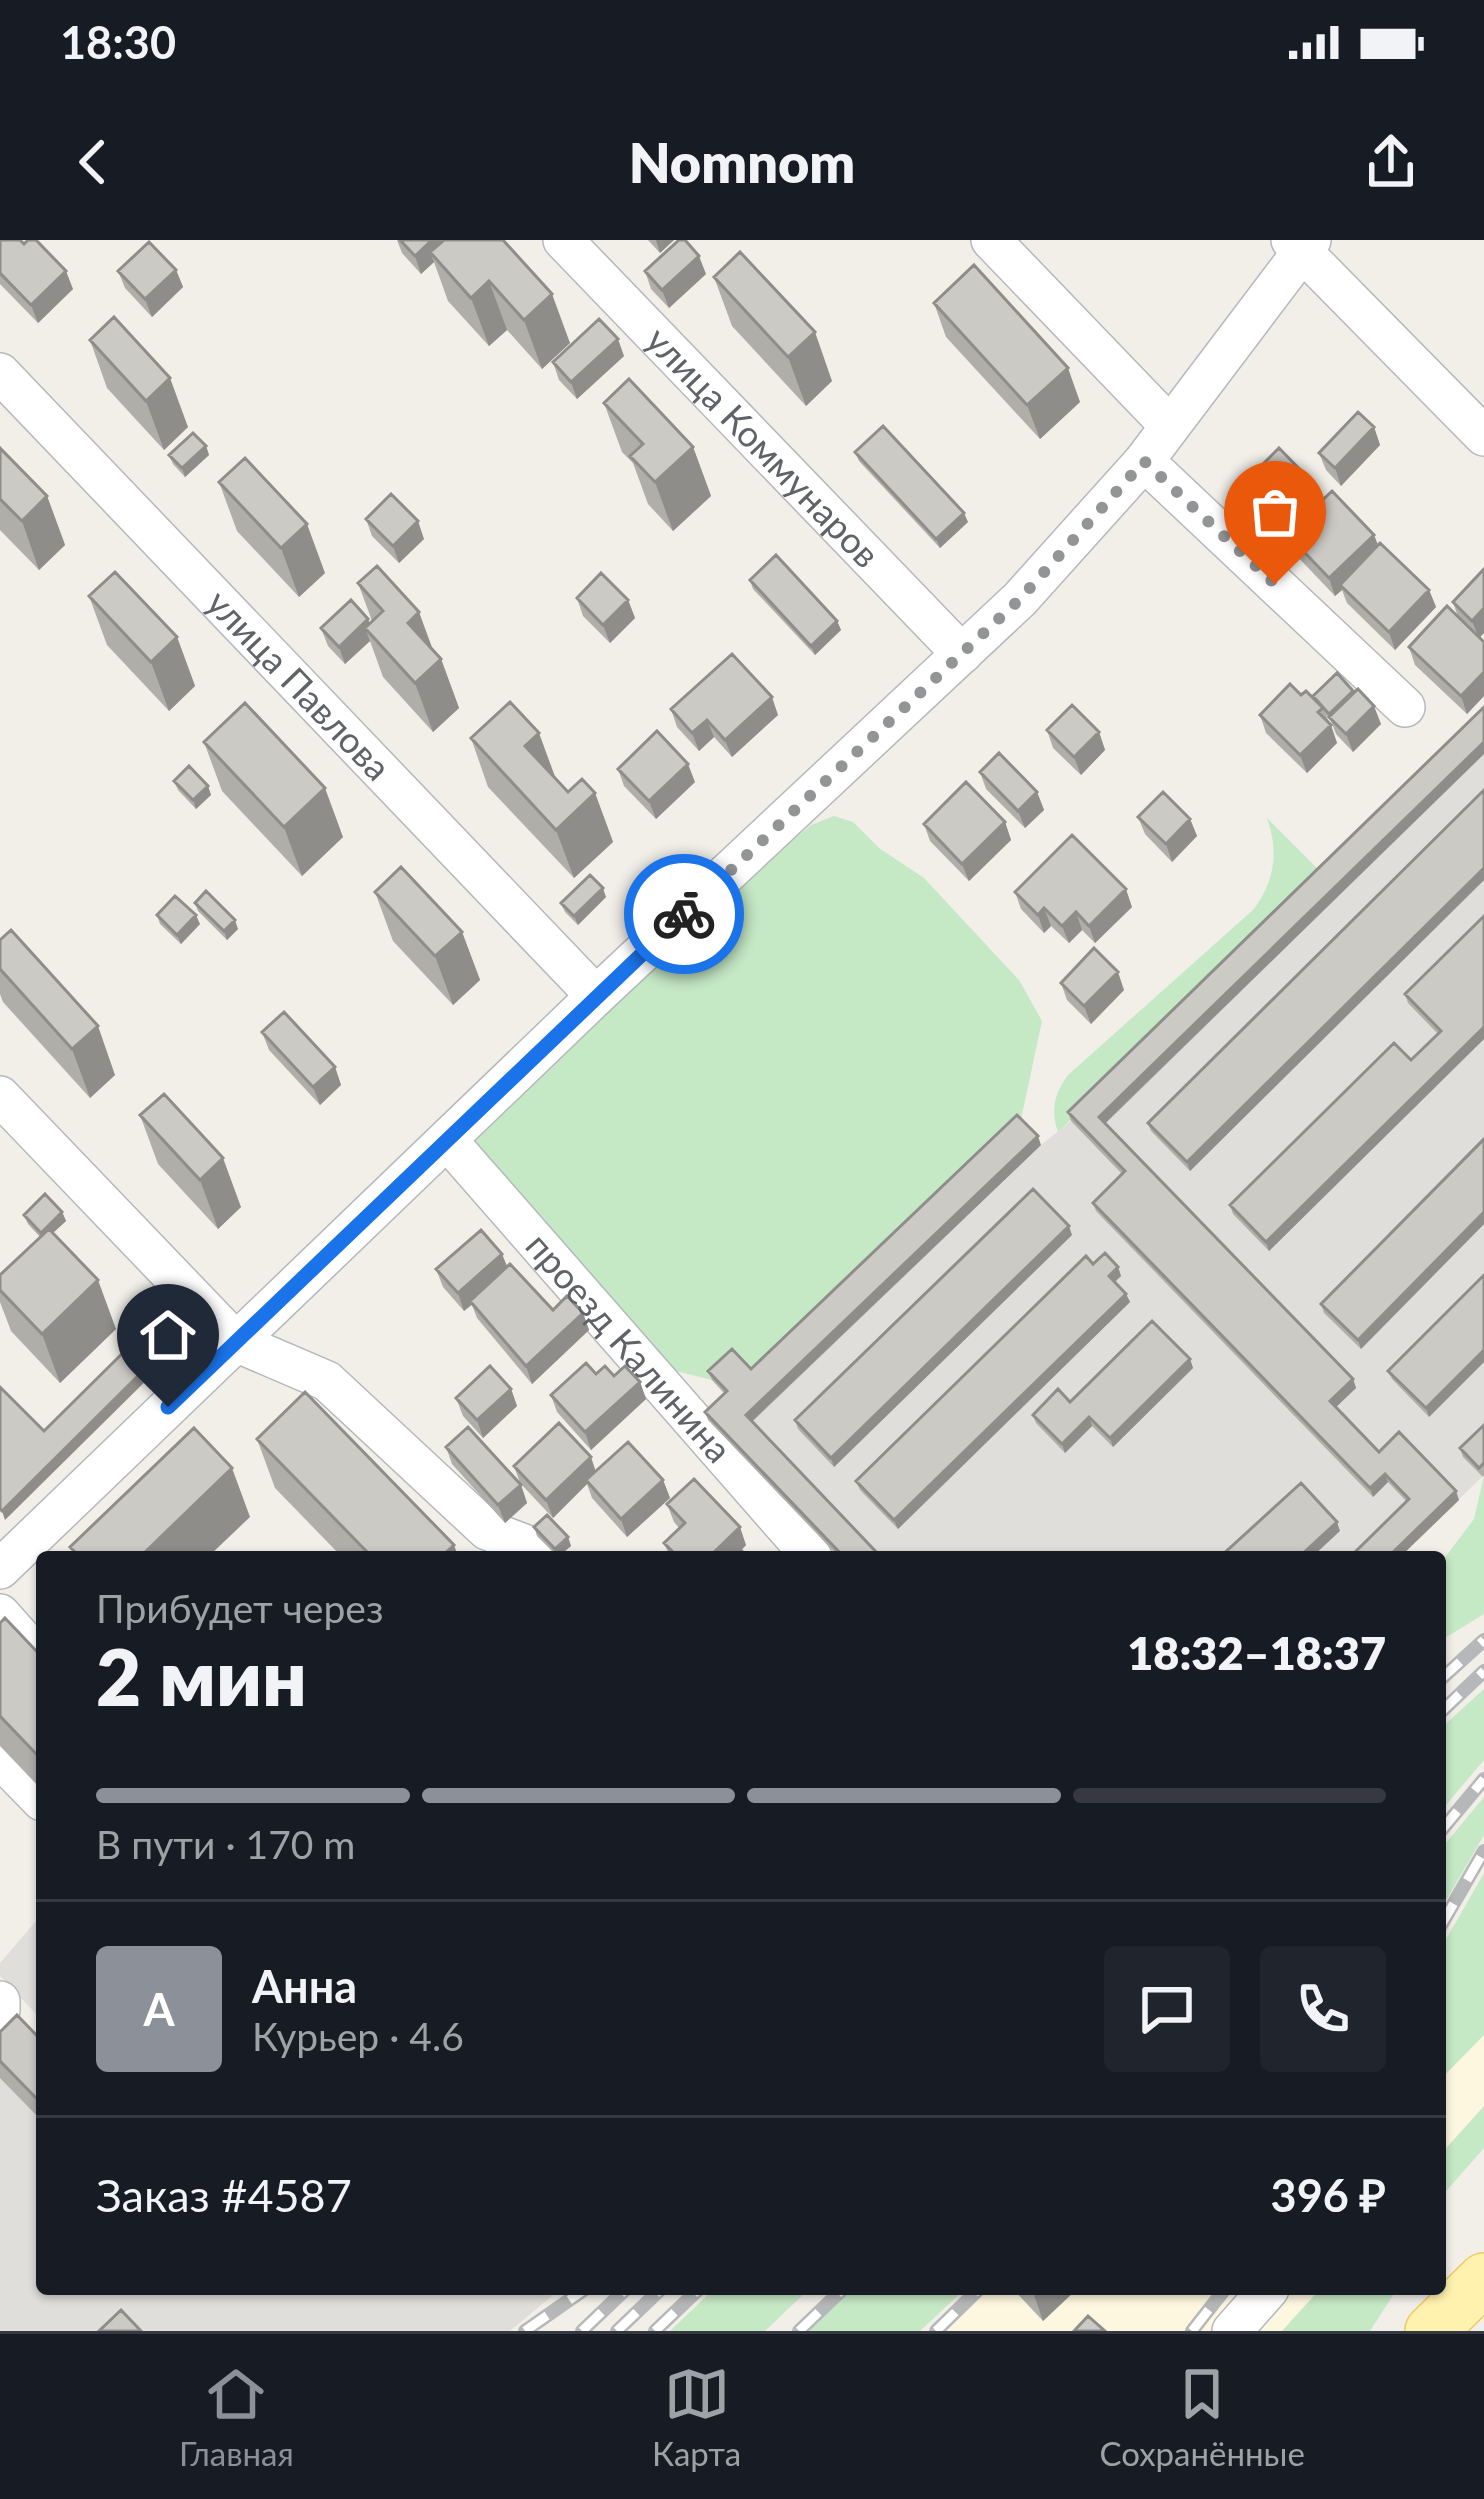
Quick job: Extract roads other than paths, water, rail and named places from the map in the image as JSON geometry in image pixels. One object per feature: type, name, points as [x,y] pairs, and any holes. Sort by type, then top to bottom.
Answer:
[{"type":"main road","points":[[1431,2331],[1484,2279]]},
{"type":"street","name":"улица Коммунаров","points":[[563,240],[962,654]]},
{"type":"street","points":[[992,240],[1170,426]]},
{"type":"street","points":[[0,1569],[596,996],[1020,599],[1144,461],[1300,244],[1484,436]]},
{"type":"street","name":"улица Павлова","points":[[0,373],[596,996]]},
{"type":"street","points":[[1144,461],[1405,707]]},
{"type":"street","points":[[0,1096],[236,1342],[327,1381],[487,1530],[533,1551]]},
{"type":"street","name":"проезд Калинина","points":[[447,1140],[807,1551]]},
{"type":"street","points":[[0,1614],[36,1654]]},
{"type":"street","points":[[0,1758],[36,1796]]},
{"type":"street","points":[[0,2001],[0,2011]]},
{"type":"street","points":[[1232,2331],[1264,2295]]},
{"type":"railway","points":[[1446,1675],[1484,1640]]},
{"type":"railway","points":[[1446,1707],[1484,1671]]},
{"type":"railway","points":[[1446,1825],[1484,1779]]},
{"type":"railway","points":[[1446,1917],[1484,1851]]},
{"type":"railway","points":[[525,2331],[576,2295]]},
{"type":"railway","points":[[582,2331],[620,2295]]},
{"type":"railway","points":[[617,2331],[655,2295]]},
{"type":"railway","points":[[655,2331],[693,2295]]},
{"type":"railway","points":[[799,2331],[837,2295]]},
{"type":"railway","points":[[936,2331],[973,2295]]},
{"type":"railway","points":[[1192,2331],[1220,2295]]}]
